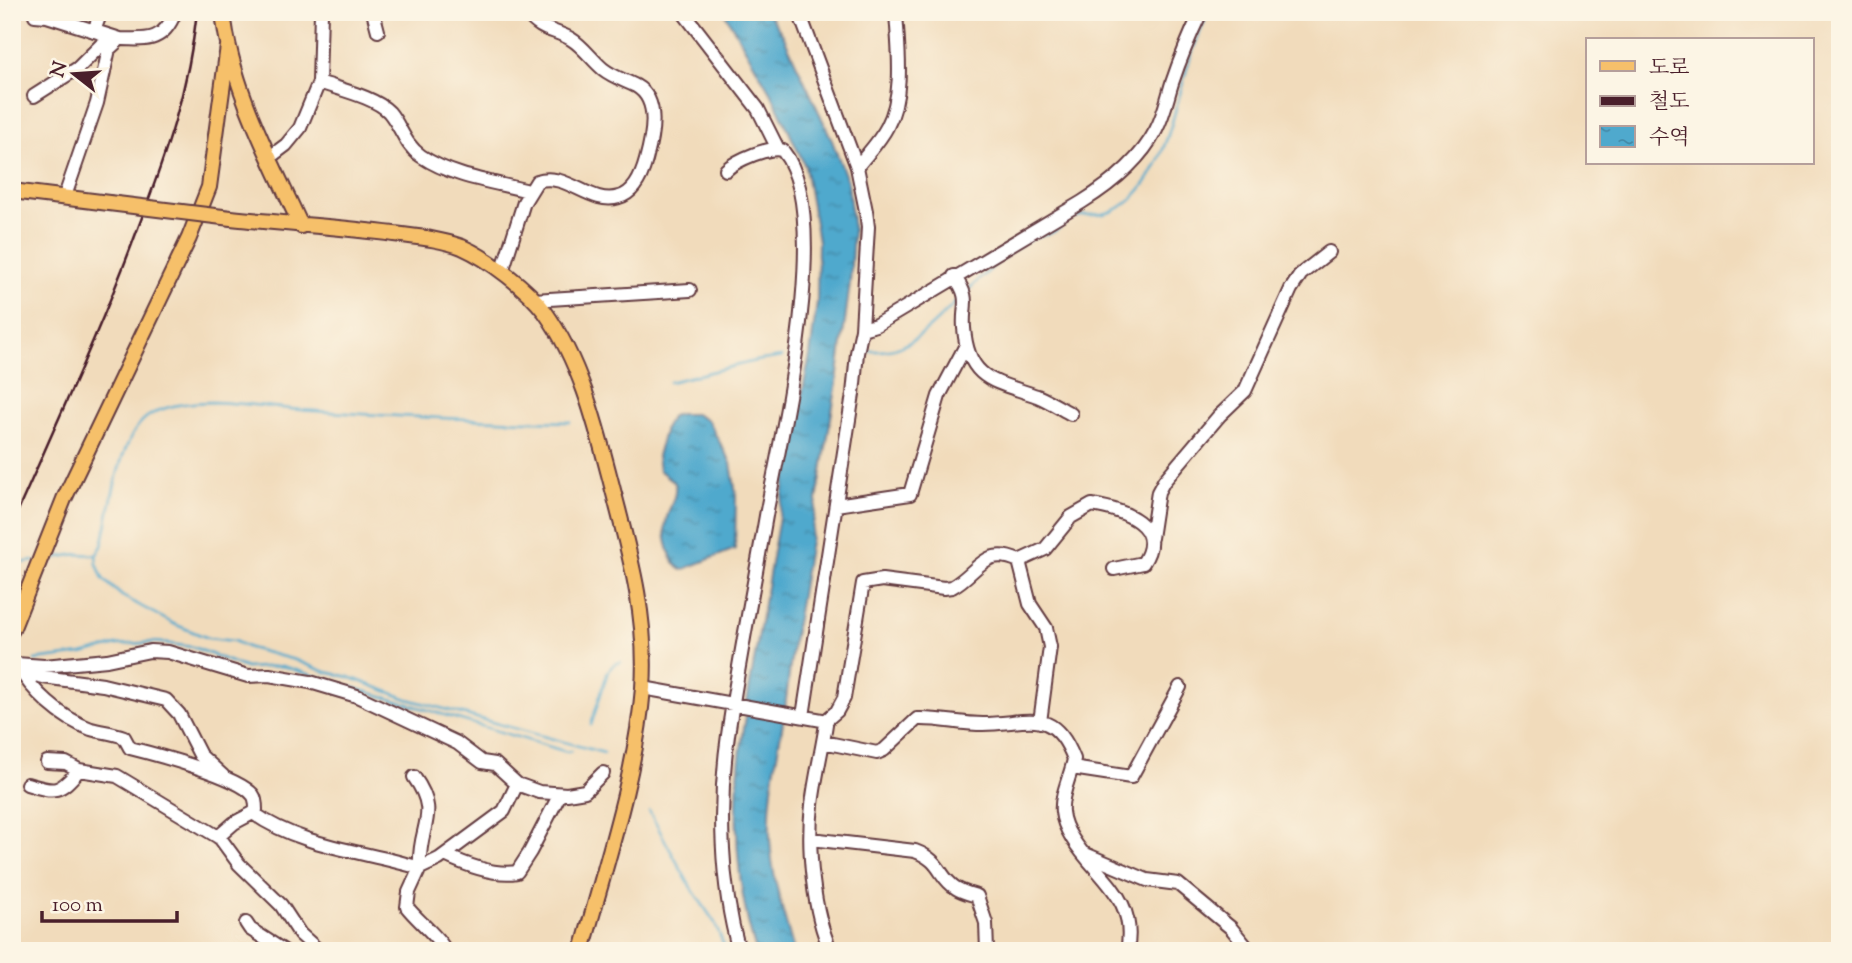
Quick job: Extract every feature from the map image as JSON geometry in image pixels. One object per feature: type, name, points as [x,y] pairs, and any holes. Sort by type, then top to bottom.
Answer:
[{"type":"main road","points":[[223,12],[228,46],[242,92],[301,226]]},
{"type":"main road","points":[[12,630],[64,499],[190,239],[209,187],[228,46]]},
{"type":"main road","points":[[12,191],[301,226],[375,231],[447,243],[462,247],[502,272],[534,300],[555,329],[589,403],[636,577],[642,629],[643,688],[631,769],[583,951]]},
{"type":"street","points":[[94,31],[101,12]]},
{"type":"street","points":[[34,15],[47,16],[120,39],[147,40],[167,29],[176,12]]},
{"type":"street","points":[[270,157],[286,145],[300,128],[319,82],[321,12]]},
{"type":"street","points":[[373,12],[378,31]]},
{"type":"street","points":[[502,272],[529,191],[537,181],[554,178],[599,196],[621,197],[631,190],[642,176],[652,130],[651,107],[645,93],[613,76],[571,39],[542,28],[526,12]]},
{"type":"street","points":[[683,12],[758,109],[777,147],[794,166],[805,226],[805,263],[798,341],[736,704],[728,737],[722,835],[727,891],[739,951]]},
{"type":"street","points":[[799,12],[857,167],[868,227],[862,329],[803,716]]},
{"type":"street","points":[[857,167],[887,128],[894,110],[897,90],[896,12]]},
{"type":"street","points":[[862,329],[876,325],[1092,196],[1127,168],[1155,133],[1186,45],[1201,12]]},
{"type":"street","points":[[65,196],[97,103],[109,49],[120,39]]},
{"type":"street","points":[[34,96],[78,68],[101,45],[104,44],[109,49]]},
{"type":"street","points":[[319,82],[378,103],[389,113],[408,146],[429,162],[473,178],[529,191]]},
{"type":"street","points":[[726,170],[733,163],[777,147]]},
{"type":"street","points":[[1114,569],[1143,563],[1147,557],[1158,492],[1164,481],[1219,416],[1245,391],[1291,289],[1301,274],[1329,251]]},
{"type":"street","points":[[954,276],[961,285],[967,303],[963,324],[966,345],[976,368],[995,383],[1045,400],[1071,414]]},
{"type":"street","points":[[534,300],[690,290]]},
{"type":"street","points":[[836,505],[910,494],[939,396],[966,345]]},
{"type":"street","points":[[831,951],[817,910],[811,810],[824,722],[837,711],[844,698],[863,583],[882,580],[944,588],[956,585],[989,557],[1002,555],[1019,561],[1045,549],[1072,517],[1093,505],[1138,520],[1146,527],[1151,538]]},
{"type":"street","points":[[1019,561],[1027,596],[1046,628],[1050,647],[1040,722]]},
{"type":"street","points":[[14,663],[44,666],[84,663],[159,652],[248,676],[269,675],[310,682],[357,695],[457,743],[482,762],[495,764],[517,784],[539,792],[559,794],[585,791],[603,773]]},
{"type":"street","points":[[14,663],[34,675],[103,685],[166,700],[179,714],[200,755],[228,781]]},
{"type":"street","points":[[14,663],[26,680],[50,704],[82,724],[124,737],[130,748],[180,761],[228,781],[253,795],[256,810],[218,836]]},
{"type":"street","points":[[1072,768],[1131,777],[1181,687]]},
{"type":"street","points":[[643,688],[824,722]]},
{"type":"street","points":[[823,742],[877,753],[884,750],[917,719],[984,724],[1020,719],[1050,724],[1059,732],[1074,759],[1061,808],[1066,829],[1080,851],[1120,897],[1126,911],[1129,935],[1127,951]]},
{"type":"street","points":[[47,762],[66,763],[79,770],[117,776],[218,836],[239,863],[281,905],[300,934],[319,951]]},
{"type":"street","points":[[27,783],[49,790],[59,790],[66,786],[79,770]]},
{"type":"street","points":[[414,777],[424,789],[429,804],[419,856],[420,867],[409,892],[407,907],[426,929],[443,942],[445,951]]},
{"type":"street","points":[[253,813],[278,829],[362,854],[420,867],[445,855],[504,811],[517,784]]},
{"type":"street","points":[[445,855],[492,871],[507,874],[517,872],[559,794]]},
{"type":"street","points":[[811,839],[915,851],[927,855],[952,886],[977,896],[986,923],[987,951]]},
{"type":"street","points":[[1080,851],[1147,880],[1178,884],[1231,928],[1250,951]]},
{"type":"street","points":[[246,923],[250,929],[284,951]]},
{"type":"water","points":[[724,12],[767,12],[783,35],[831,138],[848,183],[853,231],[850,283],[837,382],[793,642],[785,708],[747,702],[810,355],[817,302],[818,241],[805,166],[773,97]]},
{"type":"water","points":[[695,414],[708,421],[731,463],[736,495],[735,549],[682,570],[671,556],[666,534],[675,483],[659,470],[657,456],[666,425],[672,416]]},
{"type":"water","points":[[747,711],[784,717],[773,783],[770,834],[780,901],[794,951],[756,951],[742,892],[737,801]]},
{"type":"waterway","points":[[969,289],[1027,241],[1051,233],[1073,218],[1112,211],[1135,196],[1147,181],[1166,142],[1191,56],[1208,12]]},
{"type":"waterway","points":[[862,351],[893,349],[910,342],[959,299]]},
{"type":"waterway","points":[[669,382],[782,357]]},
{"type":"waterway","points":[[97,554],[102,546],[117,477],[129,441],[147,417],[170,407],[214,402],[379,415],[570,422]]},
{"type":"waterway","points":[[47,559],[78,554],[96,555],[103,579],[122,596],[174,624],[208,638],[234,641],[249,648],[349,677],[408,699],[604,753]]},
{"type":"waterway","points":[[12,564],[34,561]]},
{"type":"waterway","points":[[35,660],[82,654],[117,645],[155,642],[193,647],[246,668],[282,666],[571,751]]},
{"type":"waterway","points":[[591,725],[608,671],[614,664],[621,662]]},
{"type":"waterway","points":[[649,811],[690,886],[715,923],[726,951]]},
{"type":"railway","points":[[12,524],[93,340],[148,201],[182,96],[197,12]]}]
